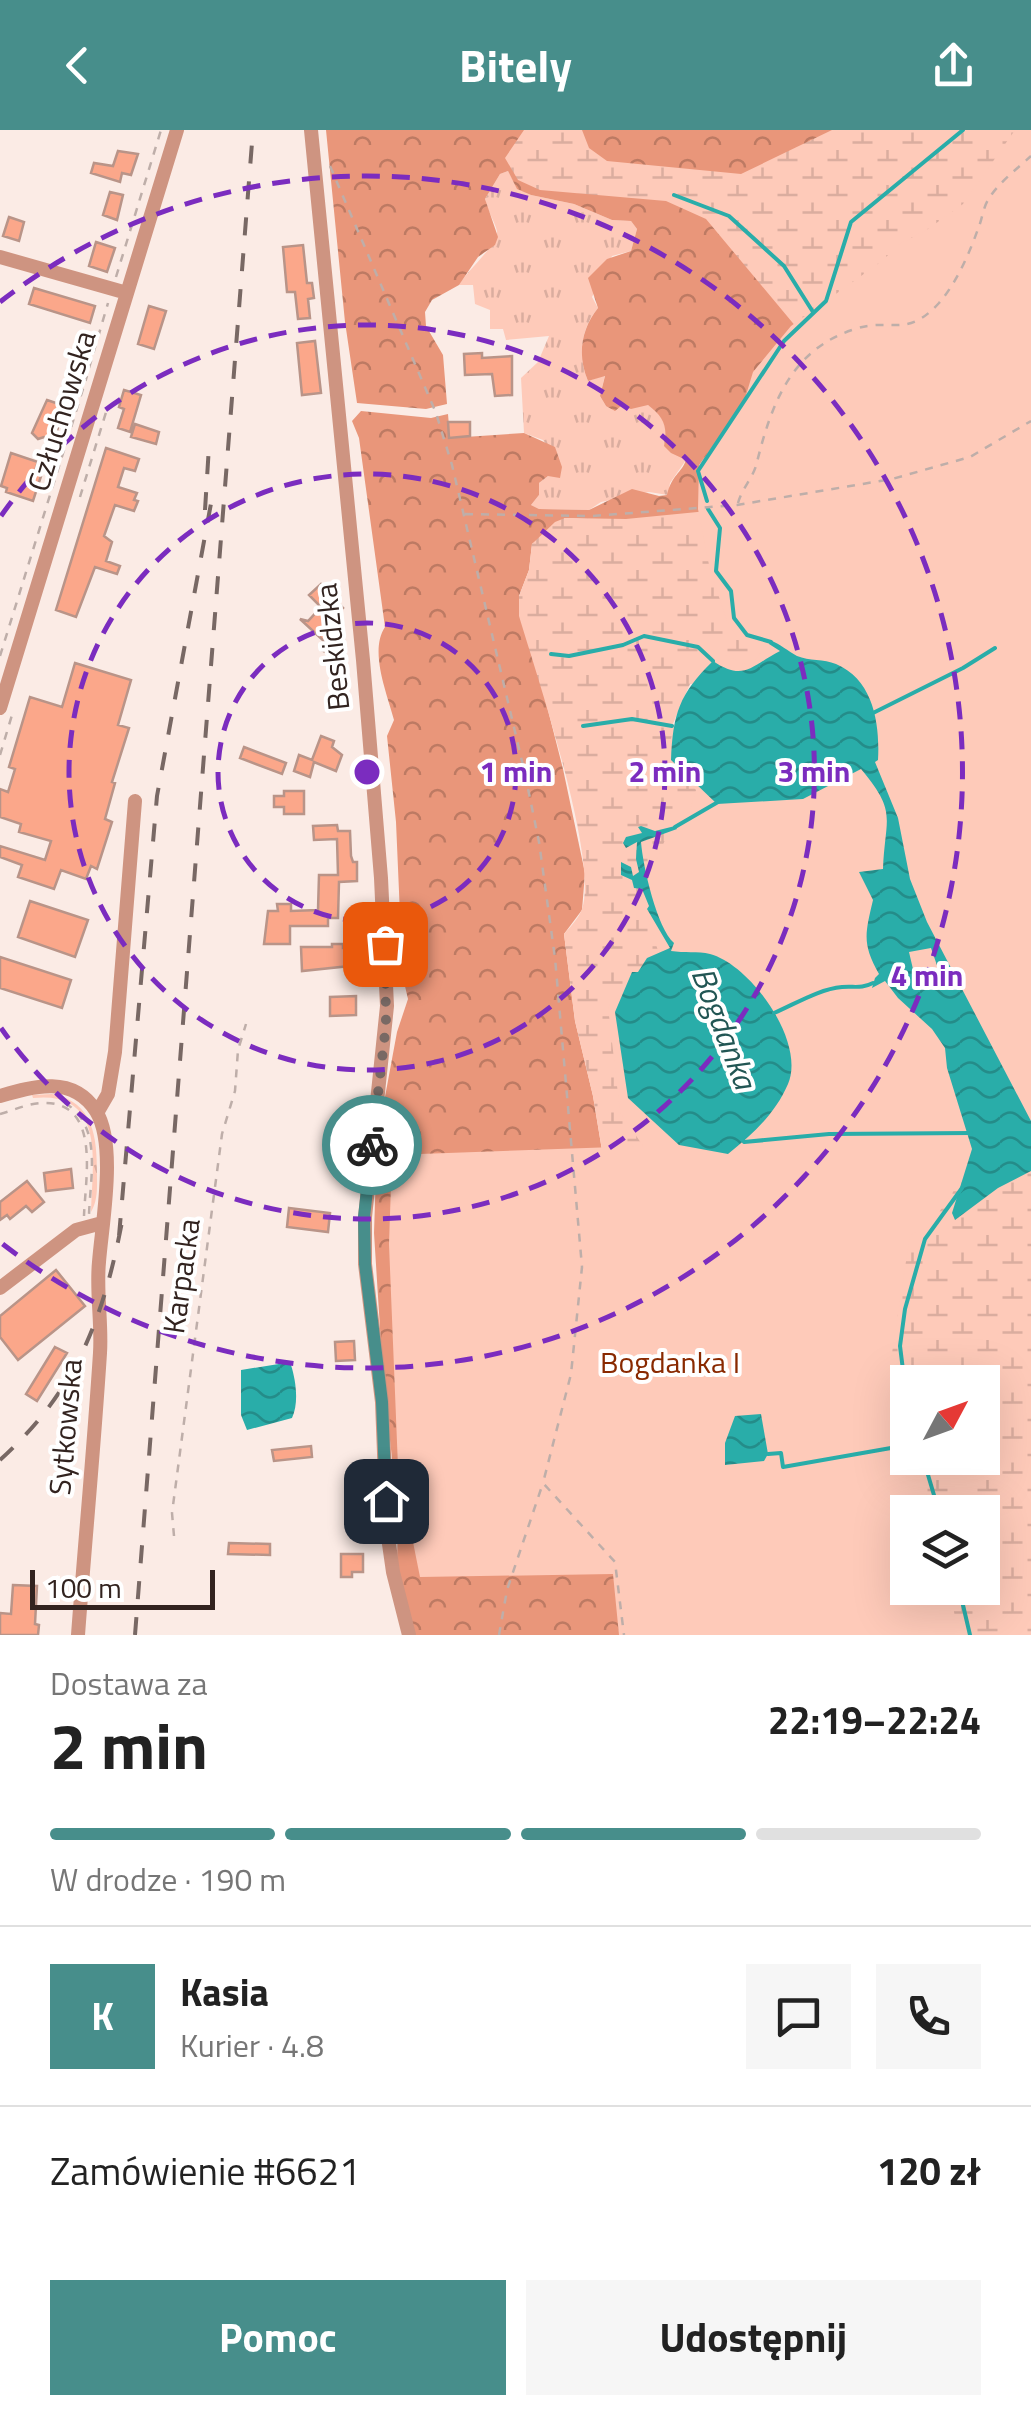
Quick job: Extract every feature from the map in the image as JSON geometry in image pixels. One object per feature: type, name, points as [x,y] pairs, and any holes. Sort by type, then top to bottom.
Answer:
[{"type":"street","name":"Człuchowska","points":[[0,708],[119,291],[177,130]]},
{"type":"street","name":"Beskidzka","points":[[311,130],[381,878],[387,1006],[366,1199],[365,1264],[382,1402],[388,1530],[408,1635]]},
{"type":"street","points":[[0,256],[119,291]]},
{"type":"street","points":[[0,1096],[54,1085],[78,1094],[97,1112],[108,1094],[116,1052],[134,801]]},
{"type":"street","name":"Sytkowska","points":[[78,1635],[100,1354],[98,1264],[92,1225],[105,1147],[97,1112]]},
{"type":"street","points":[[0,1288],[92,1225]]},
{"type":"path","points":[[0,656],[119,291],[161,130]]},
{"type":"path","points":[[737,504],[742,486],[756,467],[760,445],[780,396],[804,357],[818,345],[855,329],[875,325],[902,327],[918,322],[940,302],[960,271],[988,200],[1031,156]]},
{"type":"path","points":[[326,160],[436,413],[526,774],[554,939],[582,1267],[572,1374],[543,1483],[507,1590],[499,1635]]},
{"type":"path","points":[[464,514],[592,516],[737,504],[892,479],[970,457],[1031,421]]},
{"type":"path","name":"Karpacka","points":[[174,1536],[172,1513],[222,1134],[235,1091],[241,1033],[246,1024]]},
{"type":"path","points":[[0,1111],[30,1100],[54,1100],[82,1116],[90,1135],[92,1225]]},
{"type":"path","points":[[543,1483],[615,1562],[624,1635]]},
{"type":"green space","points":[[326,130],[1031,130],[1031,541],[565,518],[532,544],[529,570],[519,596],[585,873],[582,910],[564,934],[575,1021],[593,1096],[613,1217],[597,1529],[642,1635],[415,1635],[397,1566],[398,1513],[383,1376],[374,1233],[377,1140],[397,1032],[408,999],[400,965],[408,952],[401,938],[396,822],[387,736],[394,720],[379,660],[385,627],[359,438],[352,421],[361,411],[431,418],[448,414],[450,438],[524,433],[555,447],[562,467],[560,478],[548,476],[539,483],[539,495],[531,505],[539,509],[589,510],[632,489],[667,495],[686,460],[664,446],[664,423],[648,405],[631,409],[621,406],[615,411],[606,406],[600,396],[605,376],[588,381],[583,362],[584,334],[598,308],[588,278],[607,259],[631,251],[637,229],[631,221],[612,220],[574,204],[517,189],[508,171],[500,174],[485,199],[498,237],[495,245],[478,257],[459,285],[432,300],[425,312],[426,326],[443,355],[447,404],[426,409],[357,403]]},
{"type":"green space","points":[[524,130],[582,130],[589,148],[607,161],[741,174],[832,130],[1031,130],[974,207],[807,340],[706,219],[666,201],[540,190],[518,180],[505,158]]},
{"type":"green space","name":"Bogdanka I","points":[[1015,130],[1031,130],[1031,1119],[1010,1121],[929,1227],[910,1235],[890,1365],[890,1475],[921,1475],[926,1495],[890,1495],[890,1605],[953,1605],[958,1635],[619,1635],[613,1574],[420,1577],[398,1467],[389,1244],[392,1155],[643,1146],[620,1112],[608,1007],[658,951],[641,895],[665,840],[690,810],[696,790],[676,762],[672,736],[710,648],[751,667],[761,652],[741,644],[727,621],[710,570],[698,509],[699,465],[743,405],[753,372],[791,326],[882,261],[898,245],[963,204]]},
{"type":"green space","points":[[508,171],[517,188],[531,195],[574,204],[612,220],[631,221],[637,229],[631,251],[612,256],[592,297],[598,308],[584,333],[583,362],[588,381],[605,375],[600,396],[606,406],[644,404],[661,415],[686,460],[670,483],[668,495],[649,492],[601,502],[589,510],[539,509],[531,505],[539,495],[539,483],[548,476],[548,446],[524,433],[521,378],[538,362],[549,336],[506,340],[503,329],[490,329],[490,310],[475,304],[473,285],[459,285],[496,236],[485,199],[500,174]]},
{"type":"green space","name":"Bogdanka I","points":[[718,510],[1031,541],[1031,1635],[726,1635],[613,1217],[593,1096],[575,1021],[564,934],[582,909],[582,851],[551,721],[519,616],[519,596],[529,570],[532,544],[555,522],[565,518],[626,519]],"holes":[[[750,671],[672,726],[690,684]]]},
{"type":"green space","points":[[52,1094],[77,1105],[85,1113],[94,1135],[97,1174],[91,1212],[90,1134],[84,1118],[73,1106],[32,1095]]},
{"type":"water","points":[[770,640],[797,656],[836,664],[849,671],[867,692],[878,732],[875,762],[898,818],[910,879],[927,922],[1031,1121],[1031,1171],[998,1188],[955,1220],[952,1213],[972,1149],[947,1068],[945,1048],[885,981],[872,988],[879,974],[867,939],[873,900],[859,872],[883,869],[887,816],[873,784],[861,769],[803,799],[717,804],[671,760],[680,706],[702,673],[713,661],[732,670],[747,670],[780,651],[769,644]],"holes":[[[931,948],[940,974],[916,982],[909,952]]]},
{"type":"water","points":[[675,826],[677,829],[641,842],[657,911],[674,943],[671,951],[710,954],[742,973],[771,1007],[789,1048],[791,1067],[783,1095],[762,1123],[728,1154],[679,1145],[628,1098],[615,1012],[632,972],[638,972],[647,958],[670,948],[647,909],[642,889],[634,888],[632,880],[621,875],[621,862],[631,867],[633,876],[639,872],[637,842],[626,848],[623,843],[626,837],[642,833],[638,827],[655,831]]},
{"type":"water","points":[[291,1365],[295,1385],[292,1418],[247,1430],[241,1415],[241,1370]]},
{"type":"water","points":[[761,1414],[768,1454],[764,1461],[725,1465],[725,1443],[735,1416]]},
{"type":"building","points":[[118,151],[138,154],[131,175],[122,173],[120,182],[91,173],[94,163],[113,166]]},
{"type":"building","points":[[110,192],[123,195],[117,220],[103,215]]},
{"type":"building","points":[[9,217],[24,222],[19,241],[3,236]]},
{"type":"building","points":[[96,242],[115,248],[107,272],[89,266]]},
{"type":"building","points":[[303,245],[307,283],[312,283],[314,298],[308,299],[310,318],[298,319],[295,292],[287,292],[283,247]]},
{"type":"building","points":[[34,288],[95,306],[90,323],[29,304]]},
{"type":"building","points":[[149,306],[166,311],[154,349],[138,344]]},
{"type":"building","points":[[315,341],[321,393],[302,395],[297,343]]},
{"type":"building","points":[[482,353],[482,358],[512,356],[512,395],[495,396],[492,374],[465,375],[464,354]]},
{"type":"building","points":[[124,390],[141,395],[130,432],[118,428]]},
{"type":"building","points":[[47,400],[65,406],[54,440],[38,439],[32,433]]},
{"type":"building","points":[[448,422],[470,422],[470,436],[449,438]]},
{"type":"building","points":[[135,424],[159,432],[156,444],[131,437]]},
{"type":"building","points":[[106,448],[139,459],[135,471],[124,468],[118,487],[137,493],[134,500],[138,501],[134,511],[115,505],[104,536],[112,542],[106,561],[120,566],[117,574],[95,567],[76,617],[56,610]]},
{"type":"building","points":[[11,453],[38,462],[35,471],[42,473],[33,501],[6,492],[7,488],[1,486]]},
{"type":"building","points":[[321,584],[343,608],[323,627],[342,635],[334,656],[321,650],[325,642],[300,619],[308,621],[321,607],[309,595]]},
{"type":"building","points":[[75,663],[131,680],[118,725],[129,728],[112,782],[115,783],[105,819],[112,822],[97,869],[91,866],[86,879],[61,870],[54,889],[18,877],[22,865],[0,857],[0,846],[45,860],[51,841],[19,832],[21,824],[0,817],[0,789],[8,792],[15,769],[9,767],[30,697],[62,707]]},
{"type":"building","points":[[321,736],[334,741],[332,747],[342,755],[336,771],[314,762],[310,777],[294,771],[299,755],[312,760]]},
{"type":"building","points":[[244,747],[286,763],[282,774],[240,758]]},
{"type":"building","points":[[284,791],[304,791],[304,814],[284,814],[284,807],[274,807],[274,796],[284,796]]},
{"type":"building","points":[[337,825],[338,831],[350,831],[351,856],[357,862],[357,881],[339,882],[338,918],[328,918],[328,926],[290,926],[290,944],[264,944],[268,911],[278,911],[277,904],[291,904],[291,911],[318,910],[319,875],[338,875],[337,839],[314,840],[313,826]]},
{"type":"building","points":[[30,901],[88,920],[75,957],[18,937]]},
{"type":"building","points":[[332,944],[362,948],[359,965],[302,971],[301,947]]},
{"type":"building","points":[[0,957],[71,980],[62,1008],[0,988]]},
{"type":"building","points":[[356,996],[356,1015],[330,1016],[330,997]]},
{"type":"building","points":[[331,1125],[349,1127],[347,1150],[329,1149]]},
{"type":"building","points":[[71,1169],[73,1188],[46,1191],[44,1173]]},
{"type":"building","points":[[27,1181],[44,1202],[32,1212],[26,1206],[10,1219],[7,1215],[0,1220],[0,1202]]},
{"type":"building","points":[[289,1208],[330,1213],[328,1232],[287,1227]]},
{"type":"building","points":[[56,1270],[85,1306],[18,1360],[0,1337],[0,1316]]},
{"type":"building","points":[[354,1341],[355,1360],[336,1361],[335,1342]]},
{"type":"building","points":[[55,1347],[67,1353],[37,1401],[26,1394]]},
{"type":"building","points":[[311,1446],[312,1457],[274,1461],[272,1450]]},
{"type":"building","points":[[229,1543],[270,1544],[270,1555],[228,1554]]},
{"type":"building","points":[[341,1554],[363,1554],[363,1572],[341,1577]]},
{"type":"building","points":[[13,1585],[37,1586],[38,1635],[0,1635],[0,1613],[11,1614]]},
{"type":"waterway","name":"Bogdanka","points":[[707,501],[698,471],[784,341],[826,301],[851,222],[963,130]]},
{"type":"waterway","points":[[674,195],[729,216],[784,266],[813,312]]},
{"type":"waterway","name":"Bogdanka","points":[[708,509],[720,528],[716,571],[731,591],[734,618],[747,635],[771,642]]},
{"type":"waterway","points":[[551,654],[569,656],[623,645],[644,636],[698,647],[713,661]]},
{"type":"waterway","points":[[873,713],[995,648]]},
{"type":"waterway","points":[[583,726],[632,719],[672,726]]},
{"type":"waterway","name":"Bogdanka","points":[[675,827],[718,802]]},
{"type":"waterway","points":[[774,1013],[825,991],[873,983]]},
{"type":"waterway","name":"Bogdanka","points":[[742,1139],[744,1142],[829,1134],[971,1133]]},
{"type":"waterway","name":"Bogdanka","points":[[902,1365],[900,1346],[905,1309],[925,1239],[962,1188]]},
{"type":"waterway","points":[[768,1454],[781,1453],[783,1467],[890,1448]]},
{"type":"waterway","name":"Bogdanka","points":[[928,1475],[934,1495]]},
{"type":"waterway","name":"Bogdanka","points":[[963,1605],[970,1635]]},
{"type":"railway","points":[[135,1635],[253,130]]},
{"type":"railway","points":[[205,510],[209,446]]},
{"type":"railway","points":[[119,1236],[157,796],[212,498]]},
{"type":"railway","points":[[0,1460],[48,1407],[82,1352],[106,1291],[122,1222]]},
{"type":"way so far","points":[[372,1145],[386,1025],[385,944]]},
{"type":"route","points":[[372,1145],[364,1217],[365,1264],[382,1402],[386,1501]]}]
